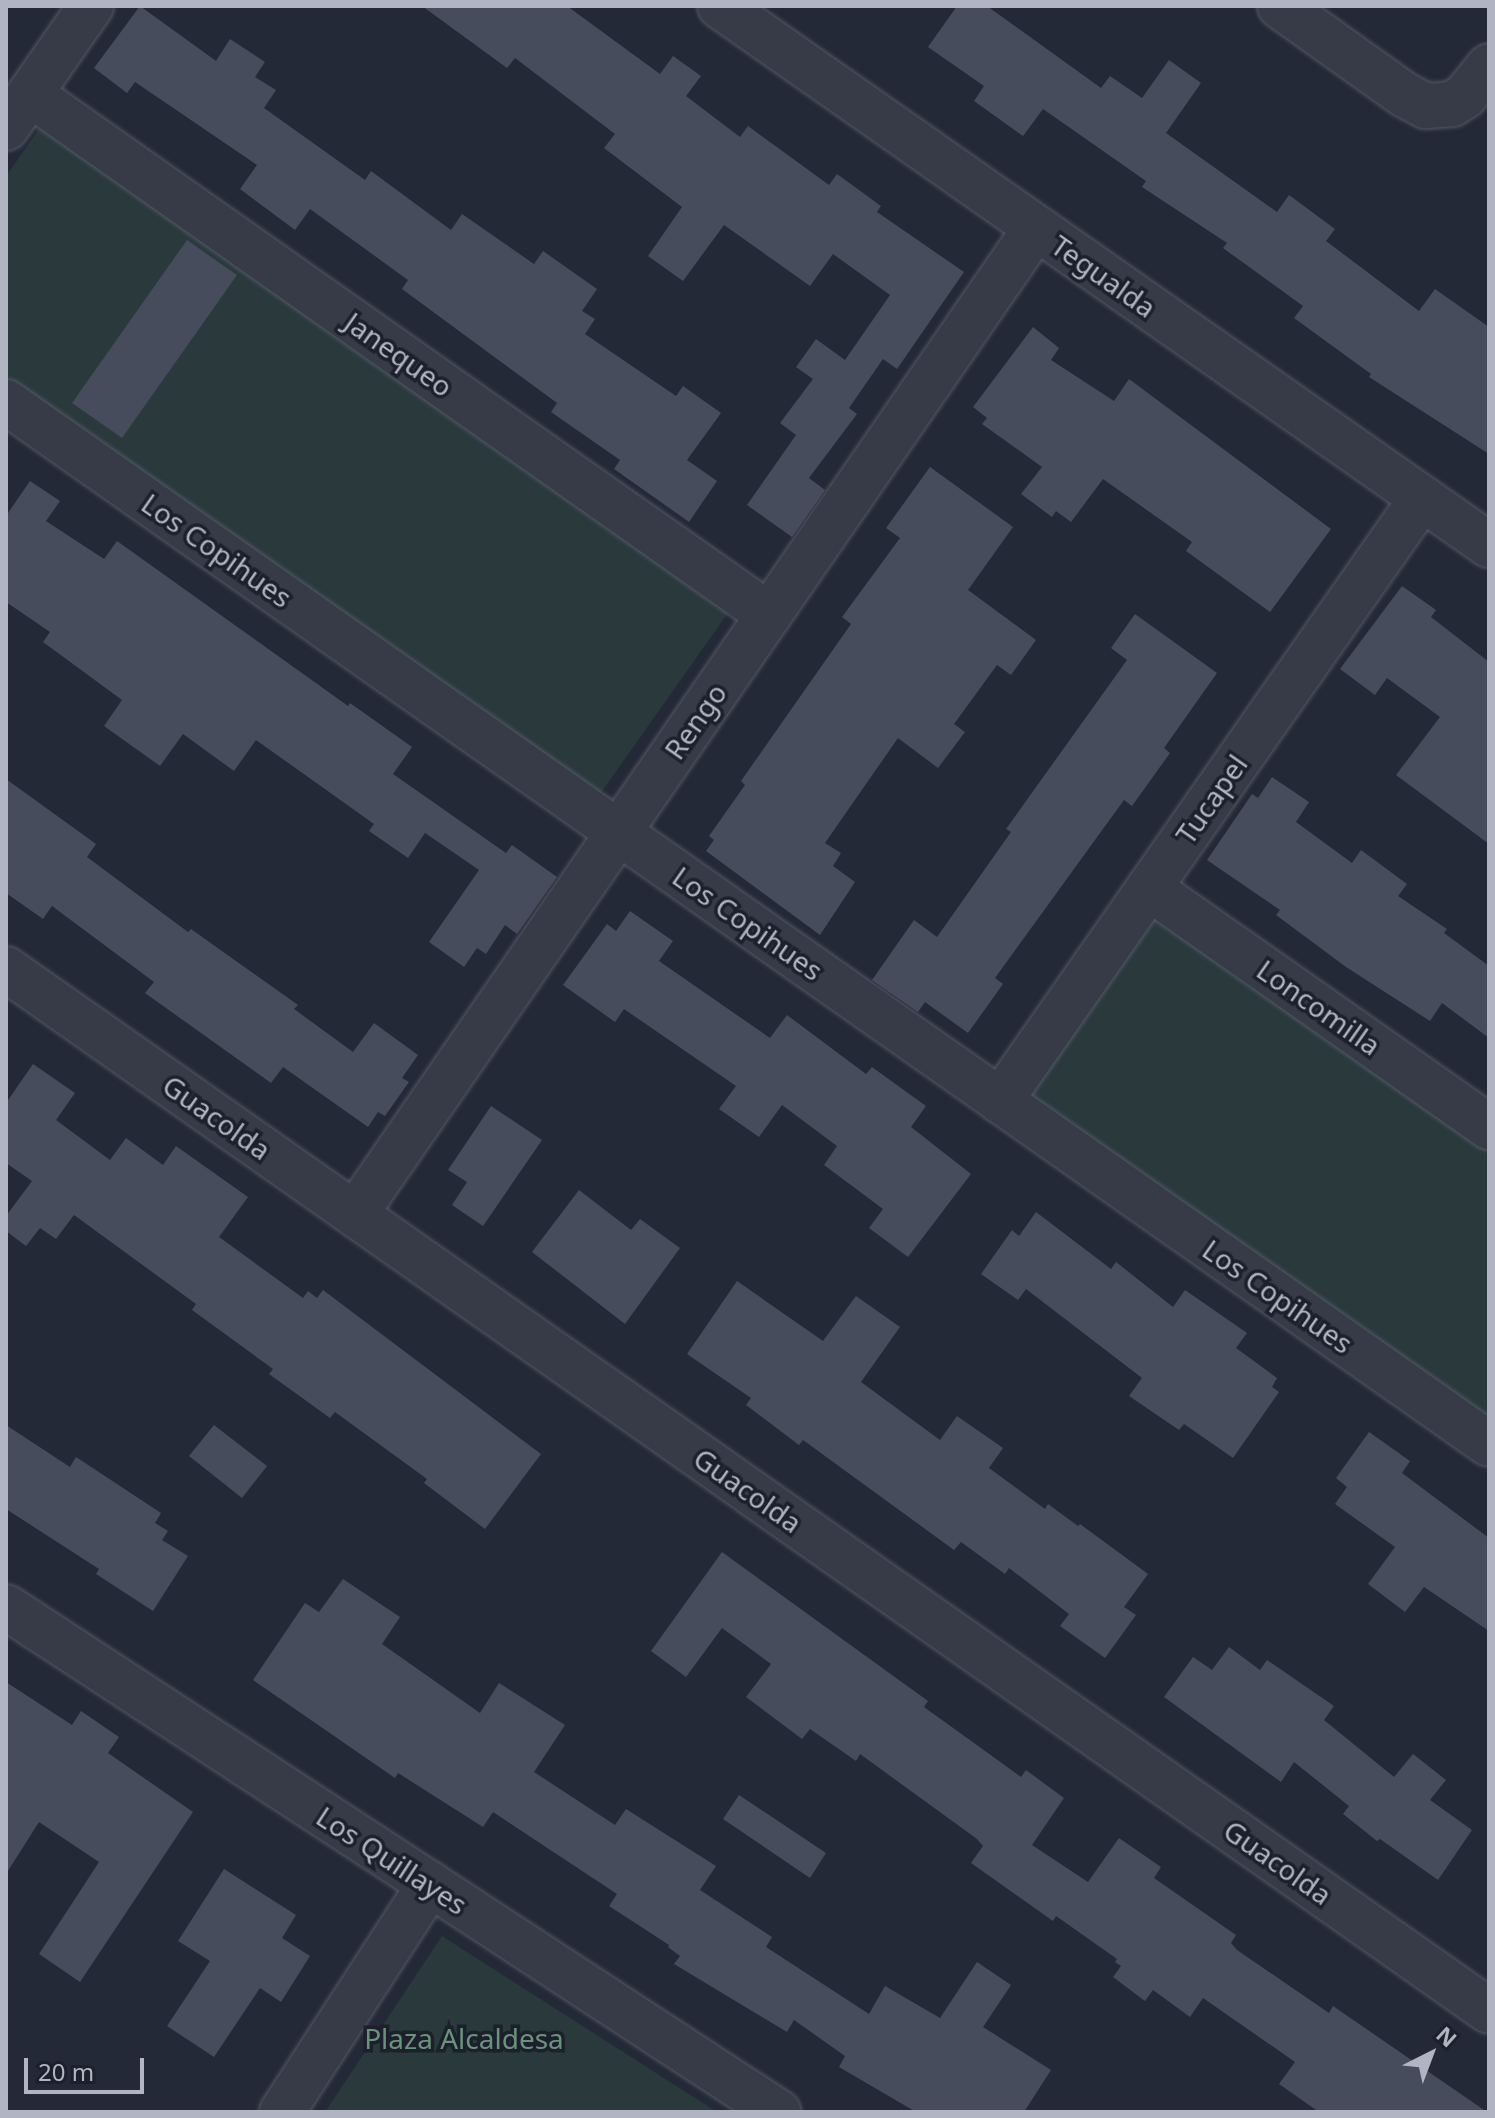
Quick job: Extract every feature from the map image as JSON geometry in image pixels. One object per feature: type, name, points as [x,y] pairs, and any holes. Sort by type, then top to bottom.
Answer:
[{"type":"street","points":[[18,111],[91,6]]},
{"type":"street","name":"Tegualda","points":[[720,6],[1489,545]]},
{"type":"street","points":[[1280,6],[1415,102],[1438,107],[1465,96],[1489,66]]},
{"type":"street","name":"Janequeo","points":[[18,111],[769,615]]},
{"type":"street","name":"Rengo","points":[[355,1214],[1036,228]]},
{"type":"street","name":"Los Copihues","points":[[6,402],[1489,1444]]},
{"type":"street","name":"Tucapel","points":[[1000,1101],[1422,498]]},
{"type":"street","name":"Loncomilla","points":[[1149,888],[1489,1127]]},
{"type":"street","name":"Guacolda","points":[[6,969],[1489,2011]]},
{"type":"street","name":"Los Quillayes","points":[[6,1607],[778,2112]]},
{"type":"street","points":[[282,2112],[430,1884]]},
{"type":"green space","points":[[41,126],[728,613],[598,797],[6,378],[6,176]]},
{"type":"green space","points":[[1144,908],[1489,1148],[1489,1424],[1013,1093]]},
{"type":"green space","name":"Plaza Alcaldesa","points":[[442,1936],[717,2112],[325,2112]]},
{"type":"building","points":[[140,6],[216,61],[230,39],[265,62],[255,77],[276,90],[264,108],[365,180],[371,171],[451,230],[462,214],[534,264],[543,251],[597,289],[582,311],[595,319],[585,334],[676,396],[683,386],[721,413],[687,460],[717,481],[689,522],[614,469],[620,460],[551,412],[557,403],[402,289],[408,280],[310,209],[295,230],[240,189],[257,165],[135,82],[127,93],[94,68]]},
{"type":"building","points":[[422,6],[567,6],[660,74],[673,56],[701,76],[686,96],[740,137],[748,126],[829,185],[837,174],[881,206],[877,212],[964,272],[897,369],[883,359],[849,408],[857,414],[809,478],[825,490],[792,537],[747,505],[796,435],[780,423],[813,379],[796,367],[816,339],[845,360],[890,295],[833,254],[810,286],[724,225],[683,281],[648,256],[682,207],[604,148],[615,134],[515,58],[507,68]]},
{"type":"building","points":[[957,6],[987,6],[1101,88],[1110,76],[1142,98],[1169,60],[1201,83],[1166,133],[1277,212],[1289,195],[1335,229],[1326,241],[1419,311],[1435,289],[1489,327],[1489,454],[1369,377],[1371,374],[1294,318],[1303,306],[1223,248],[1227,243],[1142,187],[1146,181],[1043,109],[1023,136],[974,101],[984,86],[928,47]]},
{"type":"building","points":[[187,240],[237,275],[122,438],[72,403]]},
{"type":"building","points":[[1033,327],[1059,348],[1051,360],[1114,401],[1129,379],[1331,529],[1270,612],[1186,551],[1192,542],[1103,479],[1071,522],[1056,511],[1052,517],[1021,494],[1042,467],[982,424],[987,418],[973,407]]},
{"type":"building","points":[[930,467],[1013,527],[968,590],[1036,640],[1011,675],[997,665],[954,724],[965,732],[938,768],[898,738],[825,843],[841,853],[833,866],[855,882],[820,935],[706,851],[714,840],[709,836],[745,785],[741,781],[851,624],[842,617],[900,538],[886,528]]},
{"type":"building","points":[[30,481],[60,501],[46,521],[104,559],[117,541],[348,706],[350,703],[412,747],[393,774],[506,853],[512,845],[557,877],[517,934],[505,925],[486,954],[477,948],[464,967],[429,942],[479,870],[425,833],[408,858],[369,831],[374,824],[256,740],[234,771],[183,734],[160,766],[104,726],[122,700],[43,642],[50,632],[6,602],[6,516]]},
{"type":"building","points":[[1402,586],[1436,610],[1431,617],[1489,662],[1489,844],[1396,775],[1440,717],[1387,678],[1375,695],[1340,669]]},
{"type":"building","points":[[1135,614],[1217,673],[1164,748],[1170,753],[1132,806],[1124,800],[995,978],[1003,984],[968,1033],[925,1002],[918,1012],[872,980],[914,920],[937,937],[1011,832],[1006,829],[1127,660],[1111,648]]},
{"type":"building","points":[[1272,777],[1309,802],[1296,822],[1352,863],[1361,850],[1407,884],[1398,896],[1447,929],[1444,933],[1489,966],[1489,1038],[1442,1003],[1430,1021],[1346,967],[1276,915],[1280,910],[1207,860],[1252,794],[1258,798]]},
{"type":"building","points":[[6,779],[96,844],[87,857],[188,932],[191,929],[298,1005],[294,1009],[353,1052],[374,1023],[418,1055],[402,1078],[409,1082],[385,1116],[378,1112],[368,1127],[283,1067],[271,1083],[145,993],[154,982],[52,906],[43,919],[6,893]]},
{"type":"building","points":[[630,911],[673,941],[659,961],[770,1038],[787,1015],[866,1074],[872,1067],[926,1106],[911,1127],[971,1174],[908,1257],[869,1228],[883,1209],[824,1165],[837,1146],[782,1105],[759,1137],[719,1109],[736,1086],[624,1009],[615,1022],[563,985],[607,924],[616,931]]},
{"type":"building","points":[[33,1064],[75,1093],[56,1120],[110,1160],[126,1138],[163,1165],[176,1146],[248,1197],[219,1237],[303,1298],[308,1291],[317,1298],[323,1290],[541,1454],[485,1529],[424,1483],[427,1479],[335,1412],[330,1418],[269,1374],[273,1369],[192,1310],[196,1304],[74,1215],[56,1239],[40,1228],[26,1246],[6,1231],[6,1216],[32,1181],[6,1163],[6,1103]]},
{"type":"building","points":[[491,1106],[542,1140],[483,1226],[452,1205],[467,1182],[448,1170]]},
{"type":"building","points":[[579,1190],[631,1230],[640,1219],[680,1248],[625,1324],[532,1252]]},
{"type":"building","points":[[1036,1212],[1111,1269],[1116,1262],[1173,1307],[1185,1290],[1247,1333],[1236,1348],[1277,1378],[1272,1387],[1279,1392],[1233,1458],[1184,1424],[1179,1430],[1129,1396],[1142,1378],[1026,1289],[1018,1300],[981,1274],[1012,1230],[1019,1236]]},
{"type":"building","points":[[737,1281],[823,1341],[856,1296],[900,1327],[861,1382],[940,1440],[957,1416],[1003,1448],[989,1468],[1045,1509],[1048,1504],[1078,1526],[1080,1524],[1148,1574],[1124,1607],[1136,1615],[1105,1658],[1060,1626],[1069,1614],[1009,1568],[1005,1574],[961,1542],[954,1550],[803,1440],[799,1445],[746,1405],[751,1398],[687,1354]]},
{"type":"building","points":[[6,1425],[70,1467],[76,1457],[161,1513],[155,1523],[168,1531],[162,1540],[188,1556],[153,1611],[96,1574],[99,1569],[6,1509]]},
{"type":"building","points":[[214,1425],[267,1466],[242,1498],[189,1456]]},
{"type":"building","points":[[1369,1432],[1410,1461],[1402,1473],[1489,1538],[1489,1631],[1424,1587],[1405,1612],[1368,1584],[1395,1547],[1335,1504],[1347,1487],[1336,1478]]},
{"type":"building","points":[[722,1552],[928,1701],[924,1707],[1021,1777],[1026,1770],[1064,1798],[1032,1845],[1088,1882],[1119,1838],[1161,1867],[1154,1878],[1236,1935],[1231,1943],[1237,1950],[1329,2013],[1333,2006],[1487,2112],[1319,2112],[1279,2084],[1295,2062],[1203,1998],[1190,2017],[1153,1990],[1145,2001],[1113,1977],[1121,1966],[1115,1962],[1117,1959],[1056,1916],[1053,1921],[971,1863],[983,1846],[977,1839],[860,1754],[856,1761],[810,1729],[802,1739],[746,1697],[771,1664],[722,1628],[686,1677],[651,1651]]},
{"type":"building","points":[[343,1579],[400,1617],[382,1644],[480,1713],[499,1683],[565,1725],[534,1772],[615,1825],[626,1809],[716,1866],[700,1890],[772,1937],[766,1947],[869,2014],[885,1986],[940,2018],[977,1962],[1011,1985],[983,2027],[1051,2070],[1024,2112],[916,2112],[839,2067],[845,2056],[794,2020],[787,2032],[674,1964],[680,1956],[669,1945],[609,1906],[617,1894],[493,1812],[483,1827],[398,1773],[395,1778],[253,1680],[305,1603],[319,1612]]},
{"type":"building","points":[[1229,1647],[1260,1670],[1267,1660],[1334,1706],[1324,1720],[1394,1777],[1413,1754],[1446,1780],[1430,1800],[1472,1830],[1438,1880],[1380,1839],[1377,1841],[1343,1814],[1349,1806],[1294,1762],[1281,1782],[1164,1697],[1193,1657],[1212,1670]]},
{"type":"building","points":[[6,1682],[72,1725],[81,1711],[119,1737],[108,1753],[193,1812],[80,1982],[39,1954],[99,1862],[39,1822],[6,1874]]},
{"type":"building","points":[[739,1795],[826,1853],[810,1878],[723,1819]]},
{"type":"building","points":[[224,1869],[296,1915],[282,1938],[310,1956],[281,2002],[260,1988],[214,2057],[167,2026],[210,1961],[178,1941]]}]
